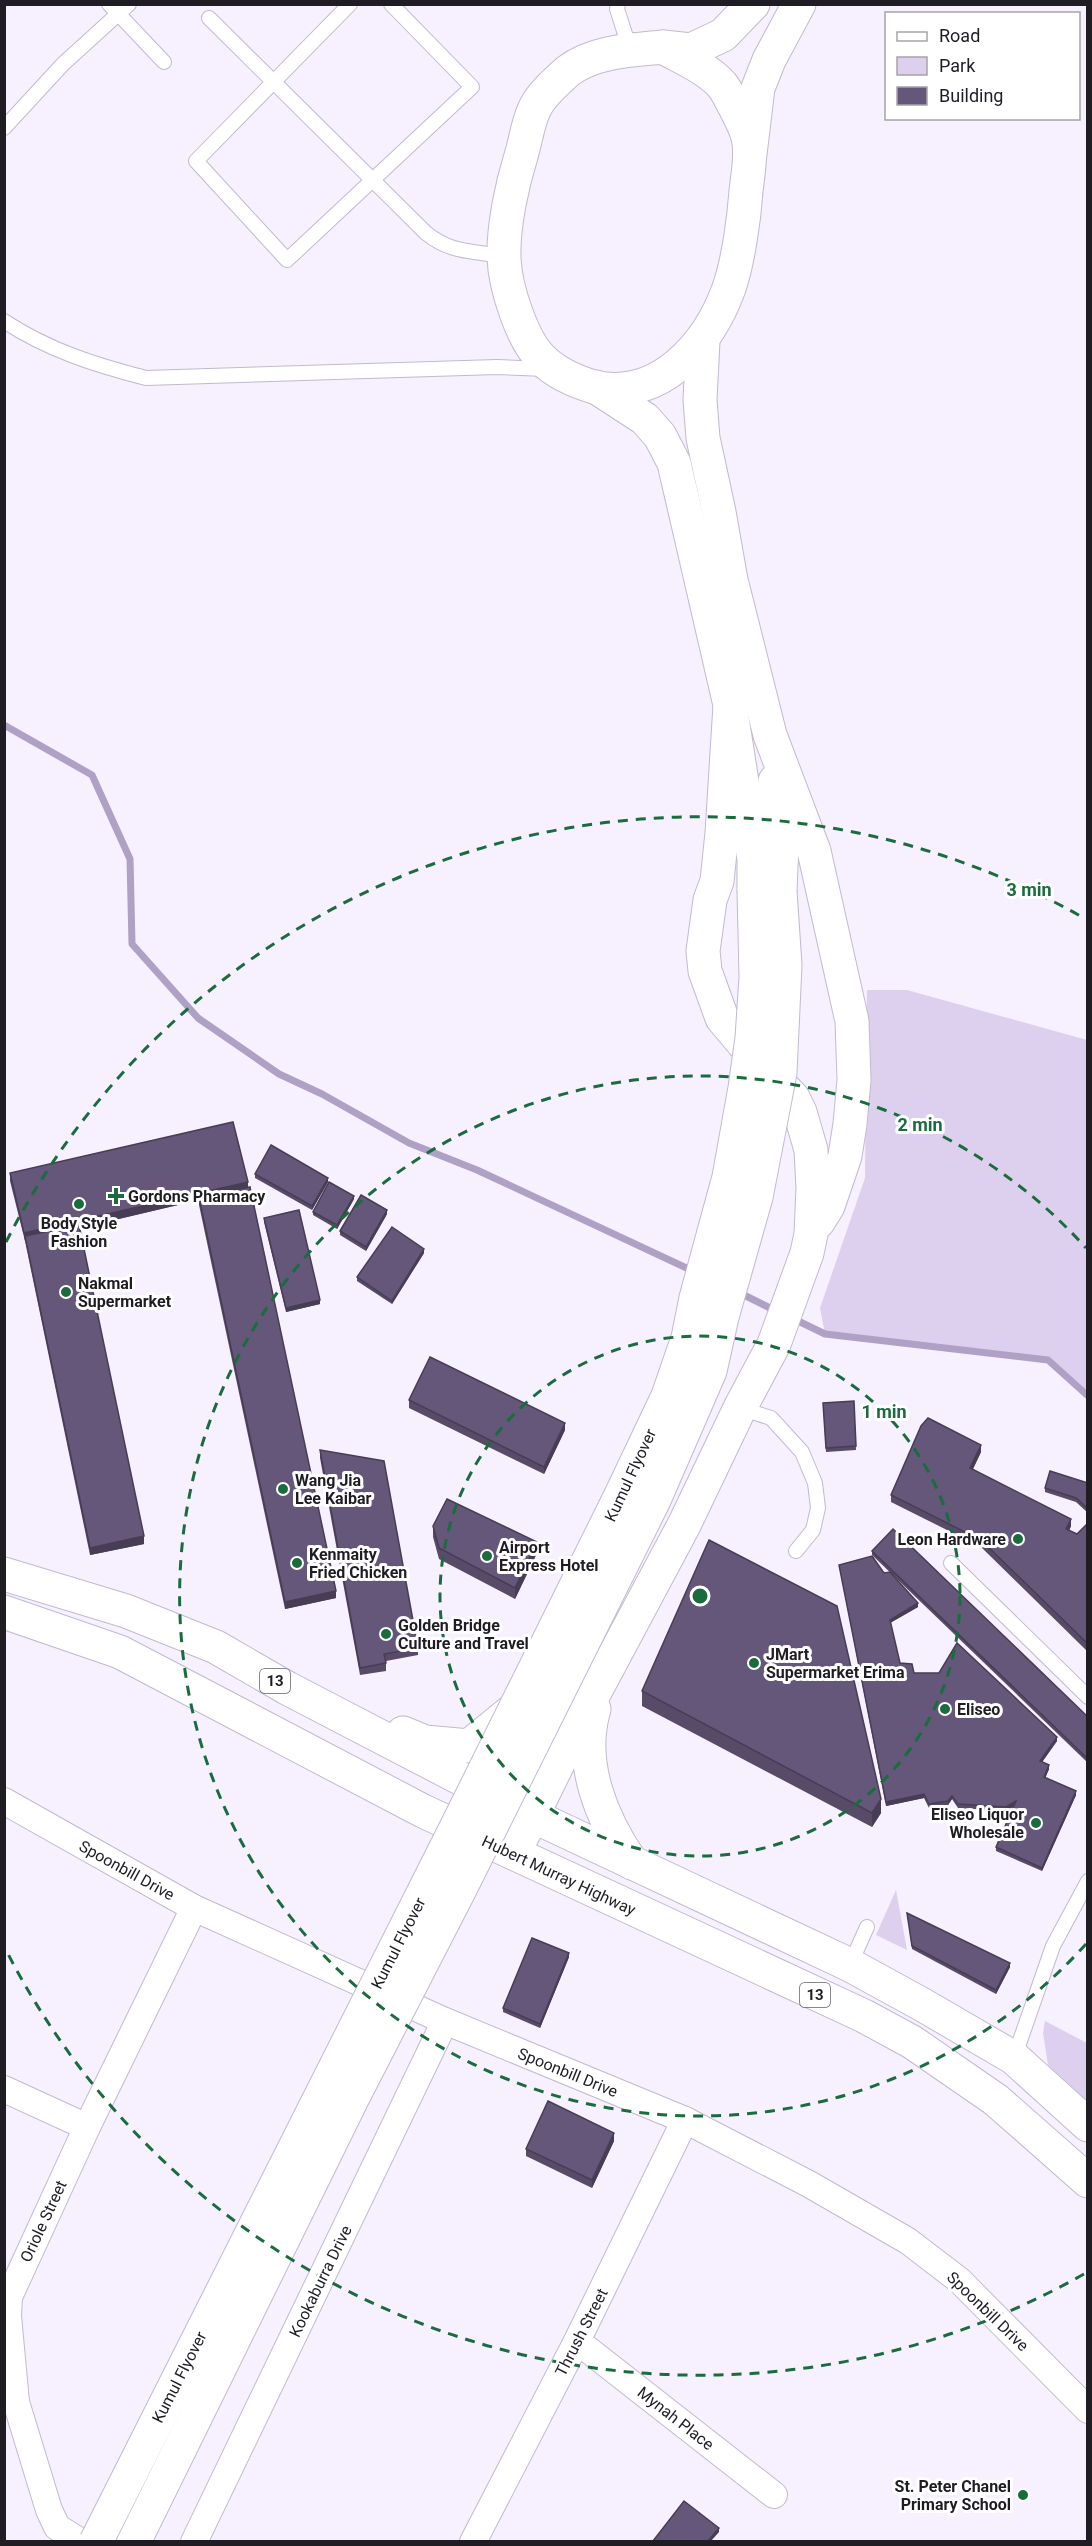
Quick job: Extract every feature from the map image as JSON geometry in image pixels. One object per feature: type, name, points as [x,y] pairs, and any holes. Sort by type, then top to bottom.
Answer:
[{"type":"main road","points":[[753,4],[723,35],[691,50],[652,48],[622,51],[586,61],[569,71],[536,106],[515,175],[504,257],[508,285],[528,338],[542,360],[580,383],[596,387],[637,388],[663,376],[703,341],[729,288],[745,214],[758,88],[769,60],[799,4]]},
{"type":"main road","points":[[652,48],[696,65],[723,86],[748,133],[749,160]]},
{"type":"main road","points":[[514,1853],[605,1670],[684,1525],[740,1408],[774,1344],[809,1243],[828,1206],[845,1156],[854,1080],[852,1021],[814,851],[770,735],[731,580],[703,438],[700,400],[703,341]]},
{"type":"main road","points":[[596,387],[645,419],[660,436],[674,463],[730,705],[754,859],[767,890]]},
{"type":"main road","points":[[730,705],[722,833],[717,881],[710,900],[703,951],[705,970],[722,1018],[793,1098],[800,1112],[811,1150],[813,1188],[809,1243]]},
{"type":"main road","points":[[767,890],[782,843],[770,735]]},
{"type":"main road","name":"Kumul Flyover","points":[[96,2541],[565,1611],[668,1396],[688,1338],[696,1298],[729,1177],[752,1038],[756,976],[767,890]]},
{"type":"main road","name":"Kumul Flyover","points":[[134,2541],[352,2099],[461,1887],[654,1500],[710,1371],[722,1317],[756,1197],[780,1073],[785,965],[767,890]]},
{"type":"main road","points":[[287,1688],[424,1742],[469,1746],[557,1671],[740,1408]]},
{"type":"main road","name":"13","points":[[4,1574],[126,1611],[216,1647],[287,1688],[533,1816],[850,1965],[1014,2058],[1088,2124]]},
{"type":"main road","name":"Hubert Murray Highway","points":[[4,1612],[120,1652],[423,1811],[864,2016],[912,2042],[996,2100],[1088,2181]]},
{"type":"main road","points":[[605,1670],[589,1730],[589,1761],[601,1807],[616,1839],[633,1863]]},
{"type":"street","name":"Spoonbill Drive","points":[[4,1801],[194,1908],[445,2021],[685,2120],[772,2164],[908,2241],[959,2280],[1088,2410]]},
{"type":"street","name":"Oriole Street","points":[[81,2541],[53,2534],[49,2510],[10,2402],[9,2297],[87,2127],[194,1908]]},
{"type":"street","name":"Kookaburra Drive","points":[[194,2541],[445,2021]]},
{"type":"street","points":[[4,2089],[87,2127]]},
{"type":"street","name":"Thrush Street","points":[[472,2541],[577,2342],[685,2120]]},
{"type":"street","name":"Mynah Place","points":[[577,2342],[774,2495]]},
{"type":"lane","points":[[4,128],[113,10],[129,4]]},
{"type":"lane","points":[[350,4],[196,161],[287,260],[472,87],[391,4]]},
{"type":"lane","points":[[618,4],[617,9],[626,37],[652,48]]},
{"type":"lane","points":[[113,10],[164,62]]},
{"type":"lane","points":[[209,18],[272,83],[440,245],[456,251],[475,251],[504,257]]},
{"type":"lane","points":[[4,321],[50,347],[80,359],[146,378],[497,367],[554,369]]},
{"type":"lane","points":[[740,1408],[771,1419],[802,1452],[815,1483],[818,1508],[813,1530],[796,1551]]},
{"type":"lane","points":[[951,1563],[1088,1697]]},
{"type":"lane","points":[[1014,2058],[1053,1946],[1088,1881]]},
{"type":"lane","points":[[850,1965],[867,1927]]},
{"type":"green space","points":[[867,990],[907,990],[1087,1040],[1087,1396],[1048,1360],[825,1334],[820,1308],[865,1178]]},
{"type":"green space","points":[[896,1890],[907,1950],[876,1935]]},
{"type":"green space","points":[[1045,2021],[1087,2043],[1087,2101],[1048,2065],[1043,2033]]},
{"type":"building","points":[[233,1122],[248,1182],[24,1233],[10,1173]]},
{"type":"building","points":[[271,1145],[328,1178],[312,1206],[255,1174]]},
{"type":"building","points":[[329,1182],[354,1196],[337,1225],[313,1212]]},
{"type":"building","points":[[250,1187],[336,1591],[285,1602],[199,1197]]},
{"type":"building","points":[[361,1195],[387,1210],[366,1247],[340,1231]]},
{"type":"building","points":[[299,1210],[320,1300],[286,1308],[264,1218]]},
{"type":"building","points":[[79,1225],[144,1536],[90,1548],[25,1236]]},
{"type":"building","points":[[392,1227],[424,1249],[392,1301],[357,1277]]},
{"type":"building","points":[[430,1357],[565,1423],[544,1467],[409,1400]]},
{"type":"building","points":[[854,1401],[856,1446],[826,1448],[823,1403]]},
{"type":"building","name":"Leon Hardware","points":[[928,1418],[981,1445],[970,1468],[1071,1519],[1066,1529],[1077,1534],[1088,1523],[1088,1644],[981,1540],[891,1495],[921,1426]]},
{"type":"building","points":[[320,1450],[384,1461],[418,1648],[384,1654],[386,1663],[360,1668]]},
{"type":"building","points":[[1050,1471],[1088,1483],[1088,1509],[1076,1498],[1045,1488]]},
{"type":"building","name":"Airport Express Hotel","points":[[447,1499],[537,1542],[515,1588],[439,1548],[433,1526]]},
{"type":"building","points":[[893,1529],[1088,1717],[1088,1759],[872,1551]]},
{"type":"building","name":"JMart Supermarket Erima","points":[[709,1540],[837,1606],[881,1799],[872,1813],[642,1691]]},
{"type":"building","name":"Eliseo","points":[[872,1556],[884,1573],[890,1572],[918,1603],[890,1620],[900,1663],[912,1664],[914,1673],[939,1673],[957,1643],[1057,1737],[1040,1761],[1049,1765],[1044,1777],[1076,1791],[1042,1868],[996,1847],[1016,1801],[1006,1807],[958,1804],[952,1796],[948,1801],[929,1804],[924,1794],[886,1802],[839,1565]]},
{"type":"building","points":[[907,1913],[1010,1963],[996,1990],[912,1946]]},
{"type":"building","points":[[532,1938],[569,1953],[540,2024],[503,2008]]},
{"type":"building","points":[[548,2101],[614,2133],[592,2180],[526,2149]]},
{"type":"building","points":[[684,2501],[719,2528],[708,2541],[653,2541]]},
{"type":"waterway","points":[[4,725],[92,775],[130,859],[132,944],[198,1018],[279,1074],[322,1094],[409,1143],[477,1170],[695,1272]]},
{"type":"waterway","points":[[738,1292],[776,1311]]},
{"type":"waterway","points":[[792,1318],[825,1334],[1048,1360],[1088,1396]]},
{"type":"place","name":"Gordons Pharmacy","points":[[116,1196]]},
{"type":"place","name":"Body Style Fashion","points":[[79,1204]]},
{"type":"place","name":"Nakmal Supermarket","points":[[66,1292]]},
{"type":"place","name":"Wang Jia Lee Kaibar","points":[[283,1489]]},
{"type":"place","name":"Leon Hardware","points":[[1018,1539]]},
{"type":"place","name":"Airport Express Hotel","points":[[487,1556]]},
{"type":"place","name":"Kenmaity Fried Chicken","points":[[297,1563]]},
{"type":"place","name":"Golden Bridge Culture and Travel","points":[[386,1634]]},
{"type":"place","name":"JMart Supermarket Erima","points":[[754,1663]]},
{"type":"place","name":"Eliseo","points":[[945,1709]]},
{"type":"place","name":"Eliseo Liquor Wholesale","points":[[1036,1823]]},
{"type":"place","name":"St. Peter Chanel Primary School","points":[[1023,2495]]}]
